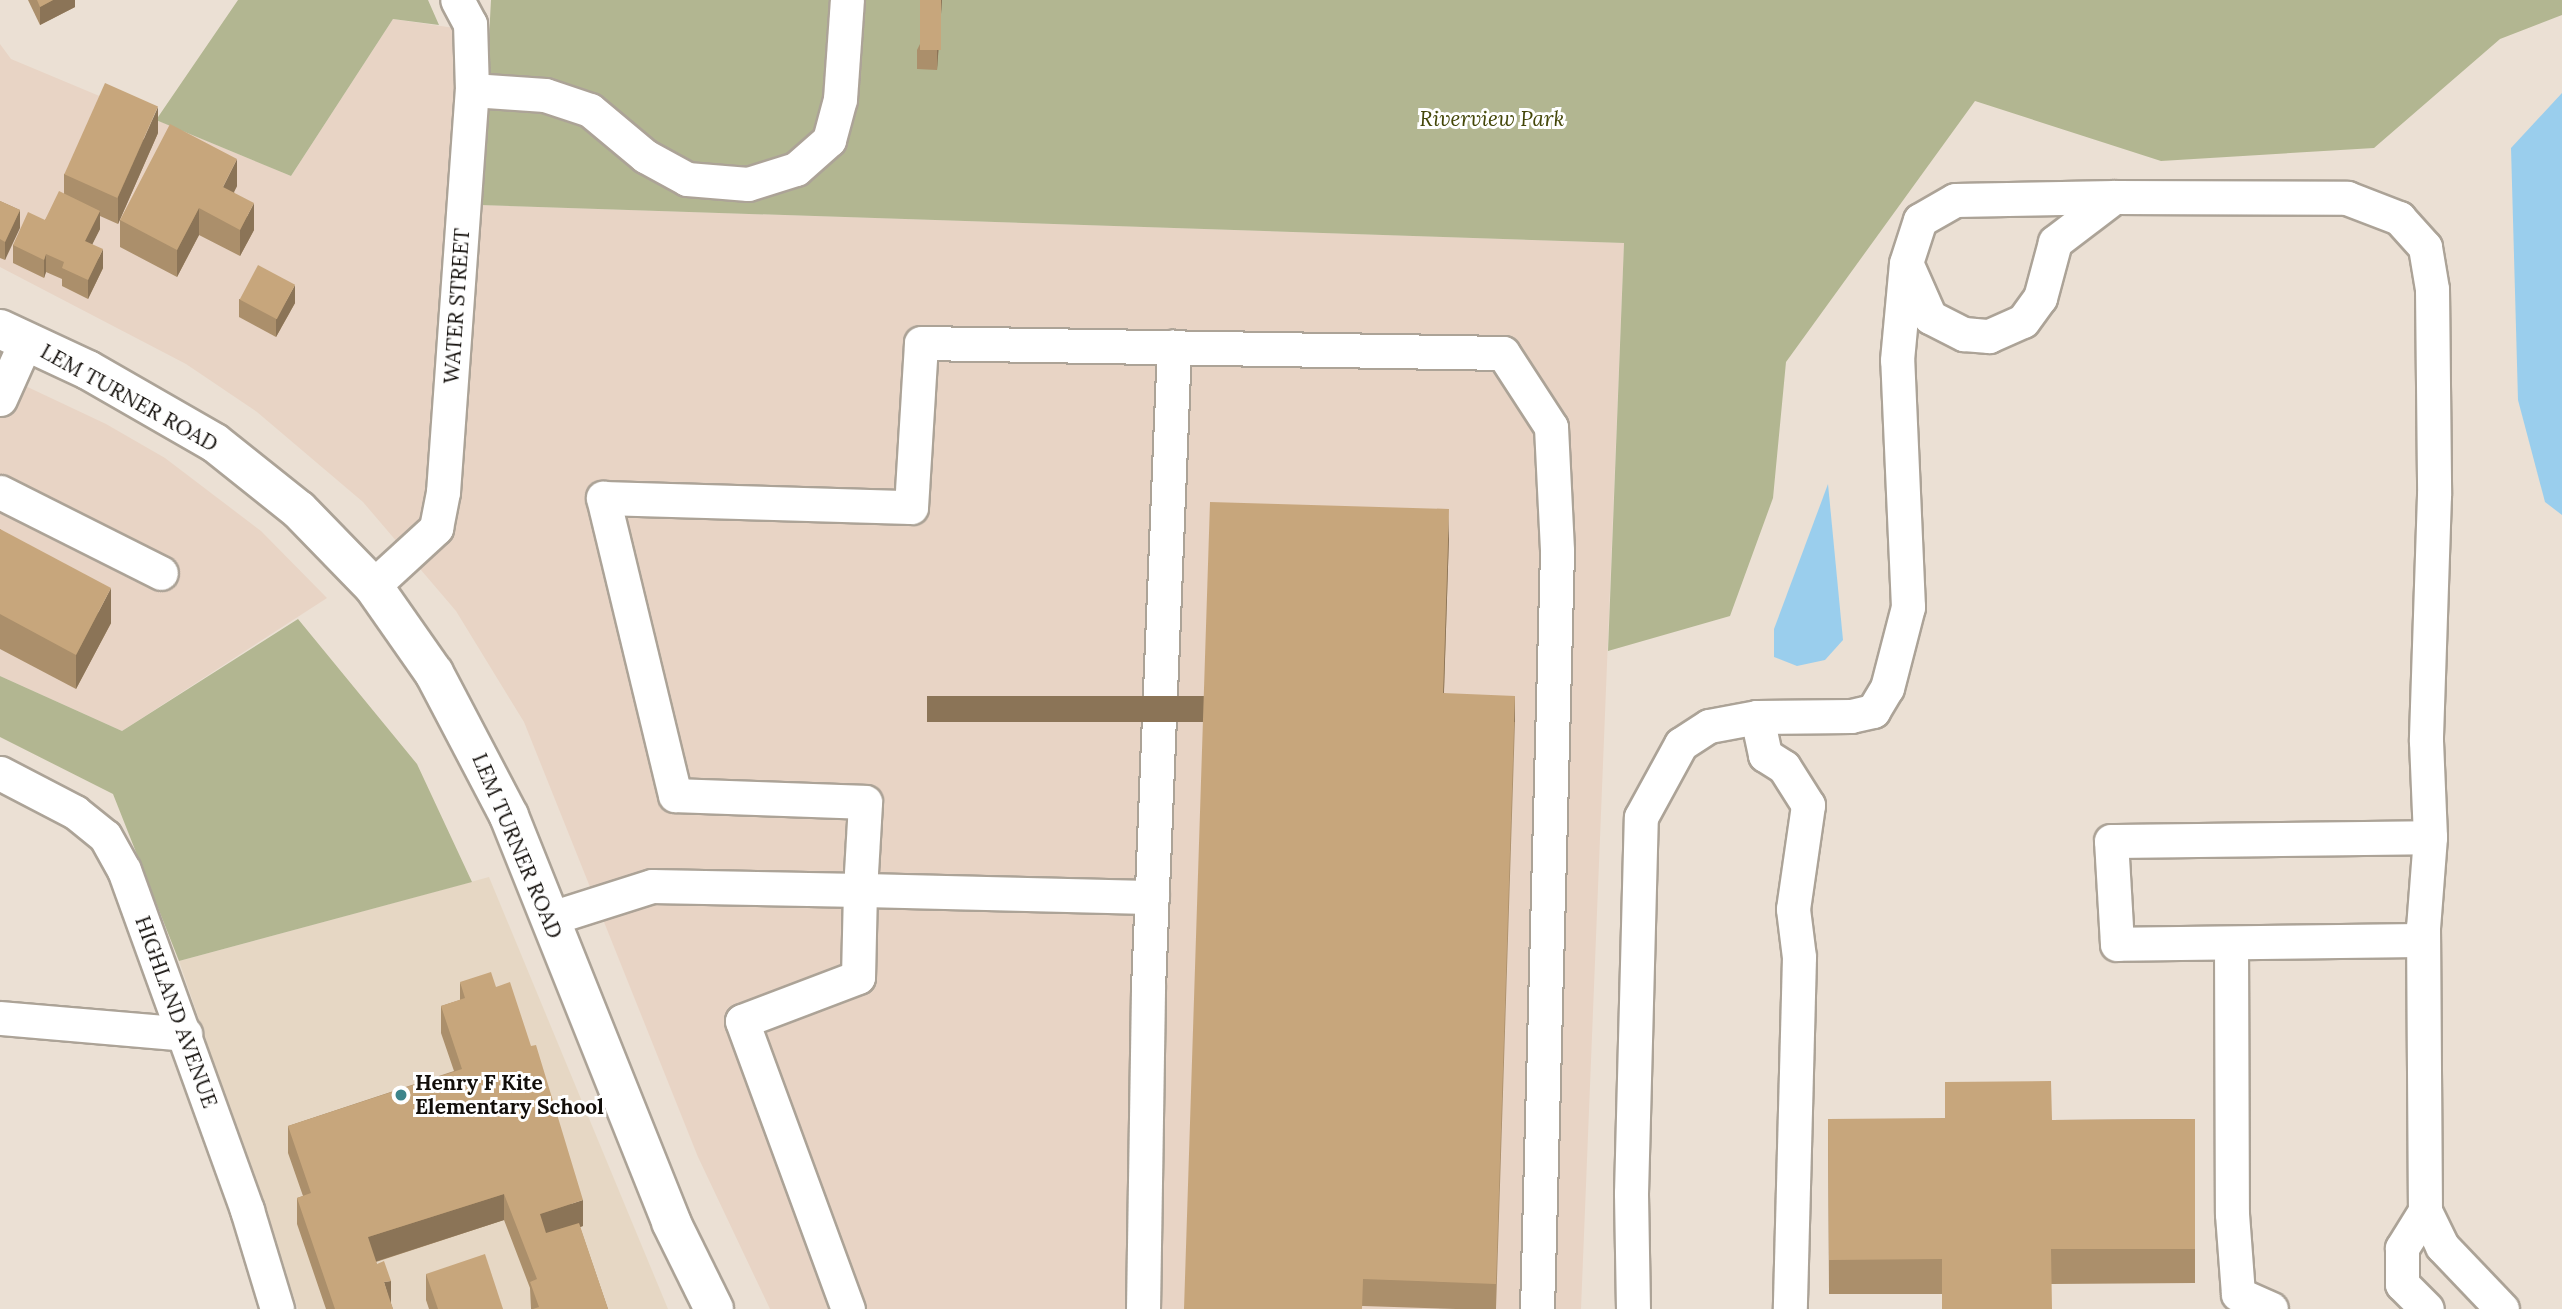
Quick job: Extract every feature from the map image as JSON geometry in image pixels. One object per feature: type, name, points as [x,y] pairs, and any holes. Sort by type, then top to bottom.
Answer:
[{"type":"main road","name":"LEM TURNER ROAD","points":[[13,335],[88,370],[215,443],[299,510],[373,586],[434,673],[477,750],[671,1222],[714,1309]]},
{"type":"street","points":[[472,90],[545,95],[590,110],[645,156],[687,179],[748,184],[796,169],[829,140],[841,99],[847,0]]},
{"type":"street","name":"WATER STREET","points":[[373,586],[436,528],[443,492],[472,90],[470,8]]},
{"type":"street","points":[[1906,263],[1930,317],[1964,334],[1989,336],[2022,321],[2040,298],[2055,242],[2114,197]]},
{"type":"street","points":[[1633,1309],[1631,1193],[1641,817],[1681,744],[1709,726],[1757,718],[1851,716],[1874,710],[1887,688],[1908,607],[1896,360],[1906,263],[1920,220],[1955,200],[2114,197],[2347,198],[2399,218],[2425,247],[2432,289],[2433,385],[2426,741],[2430,837],[2423,940],[2425,1211],[2442,1246],[2502,1309]]},
{"type":"street","points":[[0,399],[13,335]]},
{"type":"street","points":[[848,1309],[742,1021],[858,977],[865,802],[675,795],[603,498],[911,507],[921,343],[1503,353],[1551,427],[1557,551],[1537,1309]]},
{"type":"street","points":[[1143,1309],[1152,897],[1174,348]]},
{"type":"street","points":[[0,492],[161,573]]},
{"type":"street","points":[[1757,718],[1765,755],[1784,768],[1808,805],[1793,909],[1799,957],[1790,1309]]},
{"type":"street","name":"HIGHLAND AVENUE","points":[[0,773],[75,812],[105,836],[124,870],[185,1034],[277,1309]]},
{"type":"street","points":[[2423,940],[2117,944],[2111,841],[2430,837]]},
{"type":"street","points":[[548,919],[652,886],[1152,897]]},
{"type":"street","points":[[2231,943],[2232,1214],[2238,1294],[2271,1309]]},
{"type":"street","points":[[0,1018],[185,1034]]},
{"type":"street","points":[[2425,1211],[2402,1248],[2402,1284],[2427,1309]]},
{"type":"shaded area","points":[[393,19],[489,33],[481,205],[1624,243],[1581,1309],[770,1309],[698,1157],[524,722],[456,611],[363,502],[257,412],[186,364],[0,267],[0,44],[11,59],[291,176]]},
{"type":"shaded area","points":[[0,374],[106,424],[165,458],[261,531],[327,598],[122,731],[0,676]]},
{"type":"shaded area","name":"Henry F Kite Elementary School","points":[[489,877],[668,1309],[298,1309],[179,961]]},
{"type":"green space","points":[[238,0],[428,0],[439,25],[393,19],[291,176],[156,120]]},
{"type":"green space","name":"Riverview Park","points":[[491,0],[2562,0],[2562,15],[2500,39],[2374,148],[2161,161],[1975,101],[1786,362],[1773,498],[1730,616],[1608,651],[1624,243],[480,205]]},
{"type":"green space","points":[[298,619],[417,764],[472,882],[179,961],[113,794],[0,737],[0,676],[122,731]]},
{"type":"water","points":[[2562,93],[2562,515],[2545,502],[2518,400],[2511,148]]},
{"type":"water","points":[[1828,484],[1843,640],[1825,660],[1797,666],[1774,657],[1774,629]]},
{"type":"building","points":[[37,0],[53,0],[40,7]]},
{"type":"building","points":[[920,0],[941,0],[941,50],[920,50]]},
{"type":"building","points":[[105,83],[158,107],[117,198],[64,174]]},
{"type":"building","points":[[170,124],[237,159],[223,187],[254,203],[240,230],[199,208],[177,250],[120,220]]},
{"type":"building","points":[[59,191],[100,211],[85,241],[103,249],[88,280],[62,268],[64,262],[46,254],[44,260],[13,245],[28,212],[45,220]]},
{"type":"building","points":[[0,201],[20,210],[5,242],[0,239]]},
{"type":"building","points":[[258,265],[295,285],[277,319],[240,299]]},
{"type":"building","points":[[1210,502],[1449,509],[1443,693],[1515,696],[1496,1284],[1363,1279],[1362,1309],[1184,1309]]},
{"type":"building","points":[[0,529],[111,588],[76,655],[0,614]]},
{"type":"building","points":[[491,972],[496,987],[510,982],[531,1046],[536,1045],[583,1200],[540,1214],[546,1233],[579,1223],[608,1309],[533,1309],[539,1307],[530,1282],[537,1279],[504,1194],[368,1237],[377,1264],[384,1261],[391,1281],[384,1282],[393,1309],[335,1309],[297,1198],[311,1193],[288,1126],[462,1069],[441,1006],[465,998],[460,982]]},
{"type":"building","points":[[2051,1081],[2052,1120],[2195,1119],[2195,1249],[2051,1249],[2052,1309],[1942,1309],[1942,1259],[1829,1260],[1828,1119],[1945,1118],[1945,1082]]},
{"type":"building","points":[[485,1254],[503,1309],[438,1309],[426,1274]]},
{"type":"place","name":"Henry F Kite Elementary School","points":[[401,1095]]}]
